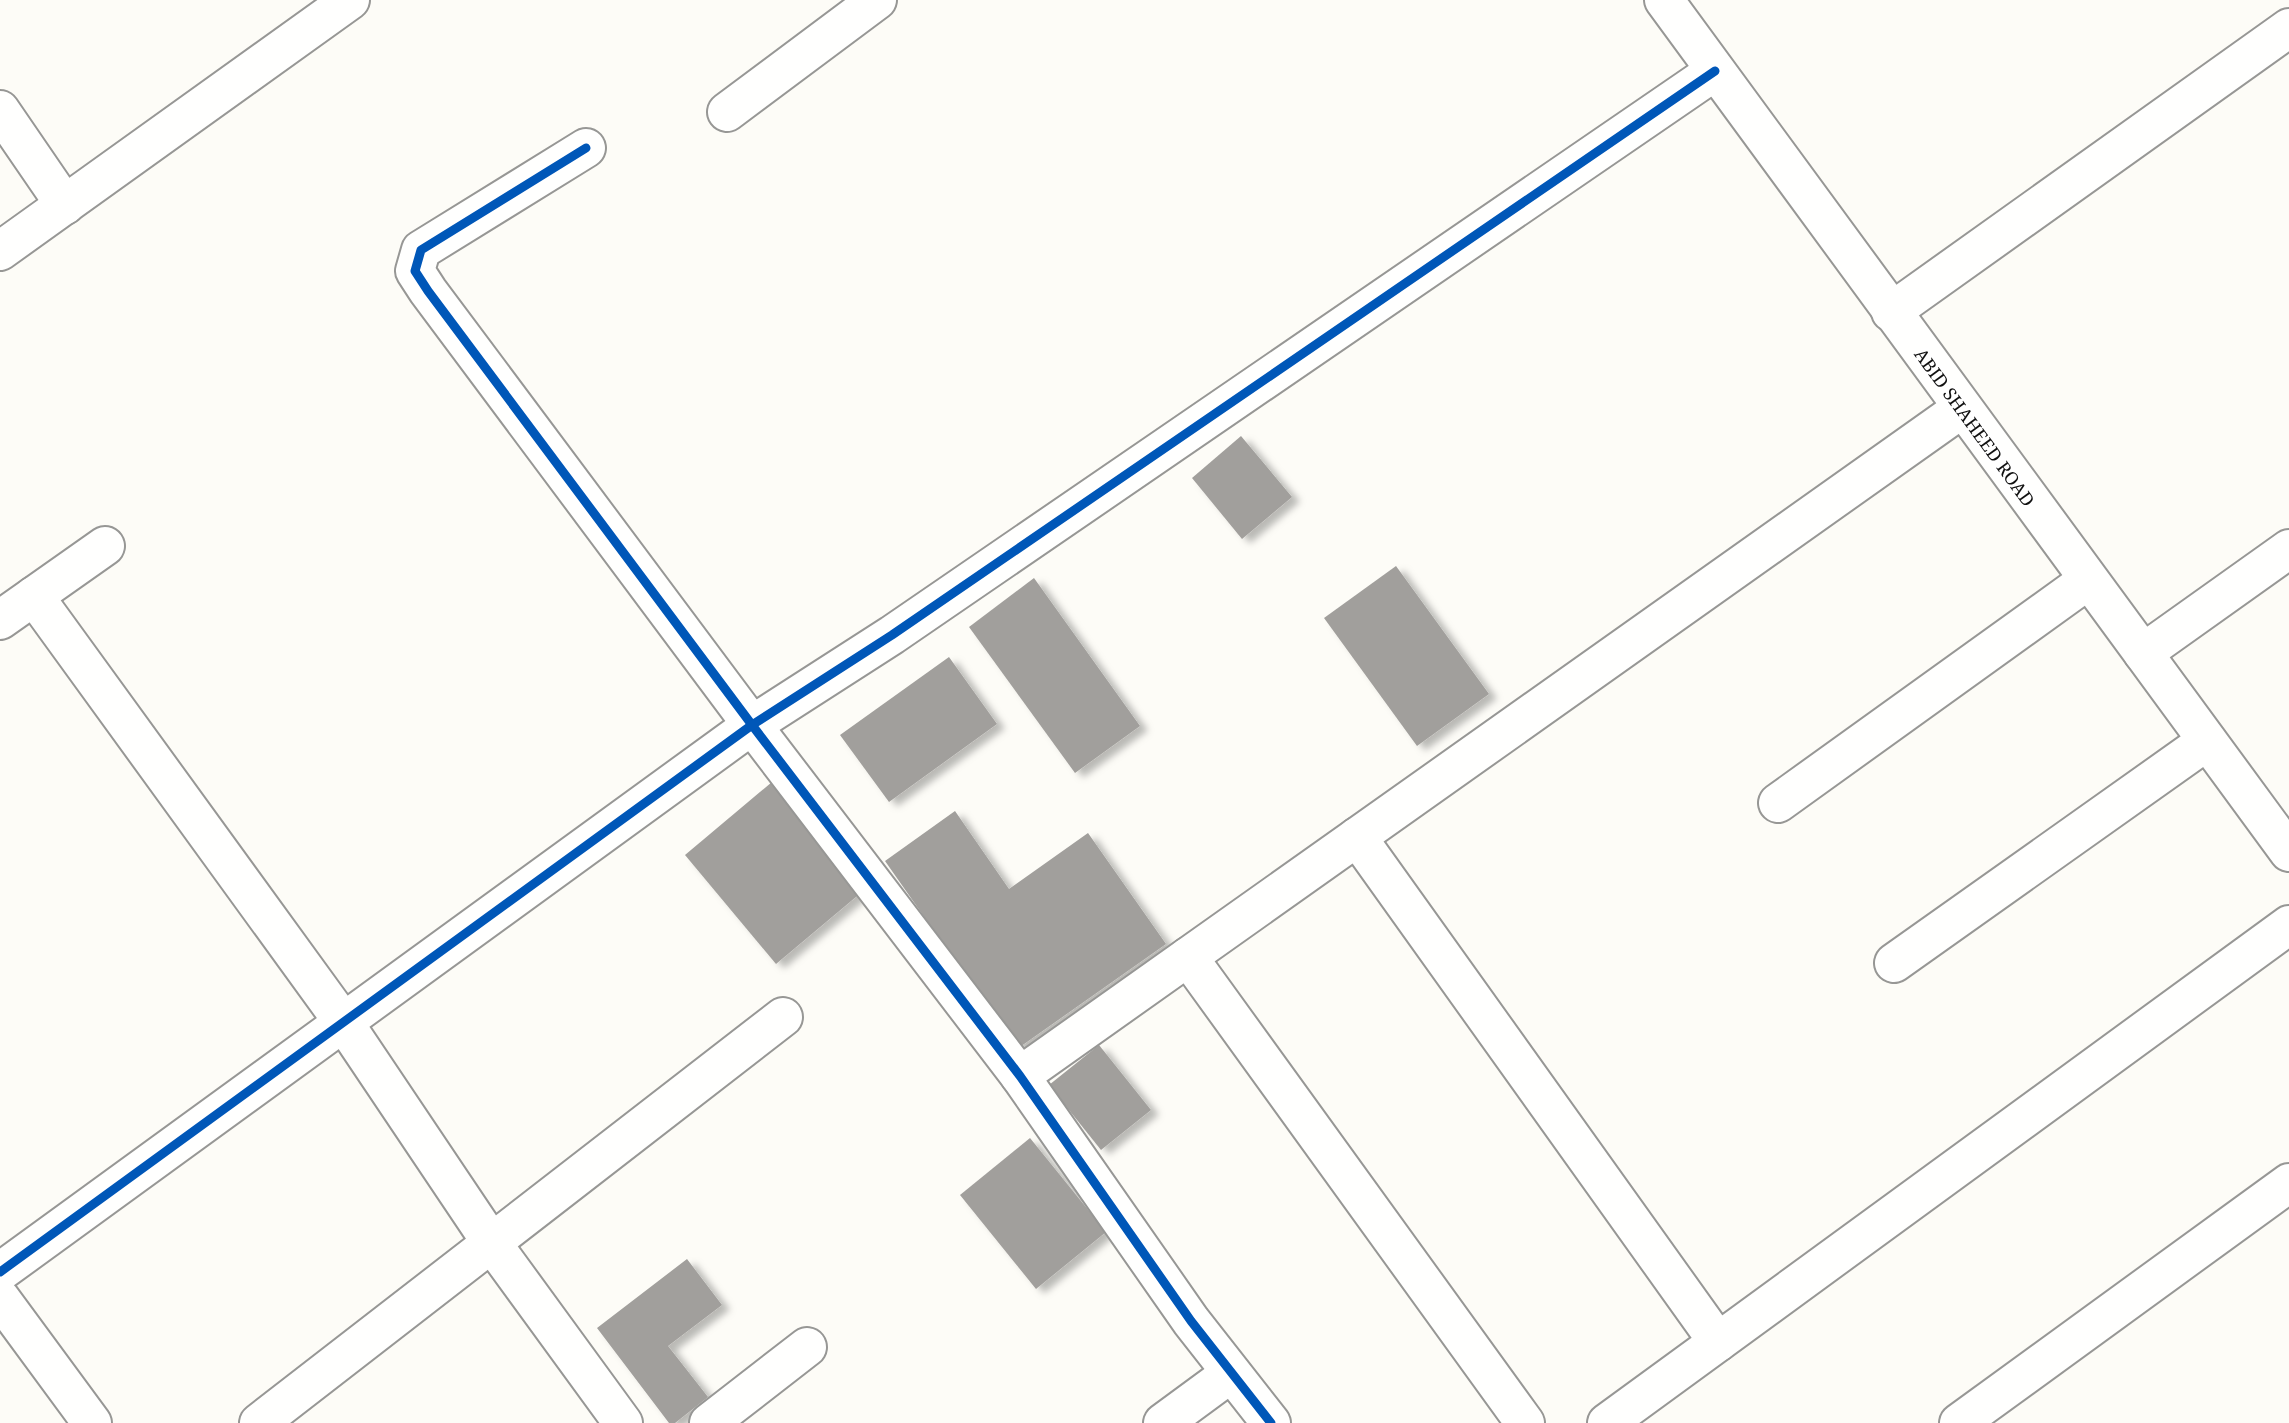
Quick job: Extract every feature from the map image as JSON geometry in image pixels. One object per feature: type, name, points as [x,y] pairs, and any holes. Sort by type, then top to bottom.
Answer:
[{"type":"street","points":[[0,251],[350,0]]},
{"type":"street","points":[[727,112],[877,0]]},
{"type":"street","name":"ABID SHAHEED ROAD","points":[[1664,0],[1961,409],[2289,852]]},
{"type":"street","points":[[1891,312],[2289,28]]},
{"type":"street","points":[[0,1272],[752,725],[892,635],[1715,71]]},
{"type":"street","points":[[0,110],[65,205]]},
{"type":"street","points":[[586,148],[421,250],[415,271],[752,725],[1020,1076],[1191,1321],[1271,1423]]},
{"type":"street","points":[[1020,1076],[1961,409]]},
{"type":"street","points":[[0,620],[105,546]]},
{"type":"street","points":[[2143,653],[2289,548]]},
{"type":"street","points":[[1778,803],[2088,580]]},
{"type":"street","points":[[34,596],[344,1023],[491,1242],[623,1423]]},
{"type":"street","points":[[1894,963],[2207,741]]},
{"type":"street","points":[[1357,837],[1718,1342]]},
{"type":"street","points":[[1607,1423],[2289,925]]},
{"type":"street","points":[[1188,957],[1525,1423]]},
{"type":"street","points":[[259,1423],[783,1017]]},
{"type":"street","points":[[1959,1423],[2289,1183]]},
{"type":"street","points":[[0,1298],[92,1423]]},
{"type":"street","points":[[709,1423],[807,1347]]},
{"type":"street","points":[[1163,1423],[1231,1373]]},
{"type":"building","points":[[1241,436],[1292,497],[1242,539],[1192,478]]},
{"type":"building","points":[[1396,566],[1489,694],[1417,746],[1324,618]]},
{"type":"building","points":[[1034,578],[1140,726],[1075,773],[969,627]]},
{"type":"building","points":[[949,657],[997,724],[889,802],[840,735]]},
{"type":"building","points":[[772,782],[863,891],[776,964],[685,855]]},
{"type":"building","points":[[955,811],[1009,889],[1088,833],[1166,944],[1017,1049],[885,861]]},
{"type":"building","points":[[1099,1045],[1151,1110],[1101,1150],[1049,1085]]},
{"type":"building","points":[[1030,1138],[1106,1232],[1036,1289],[960,1195]]},
{"type":"building","points":[[687,1259],[722,1305],[668,1346],[708,1397],[675,1423],[669,1423],[597,1328]]},
{"type":"cycle path","points":[[0,1272],[752,725],[892,635],[1715,71]]},
{"type":"cycle path","points":[[586,148],[421,250],[415,271],[752,725],[1020,1076],[1191,1321],[1271,1423]]}]
